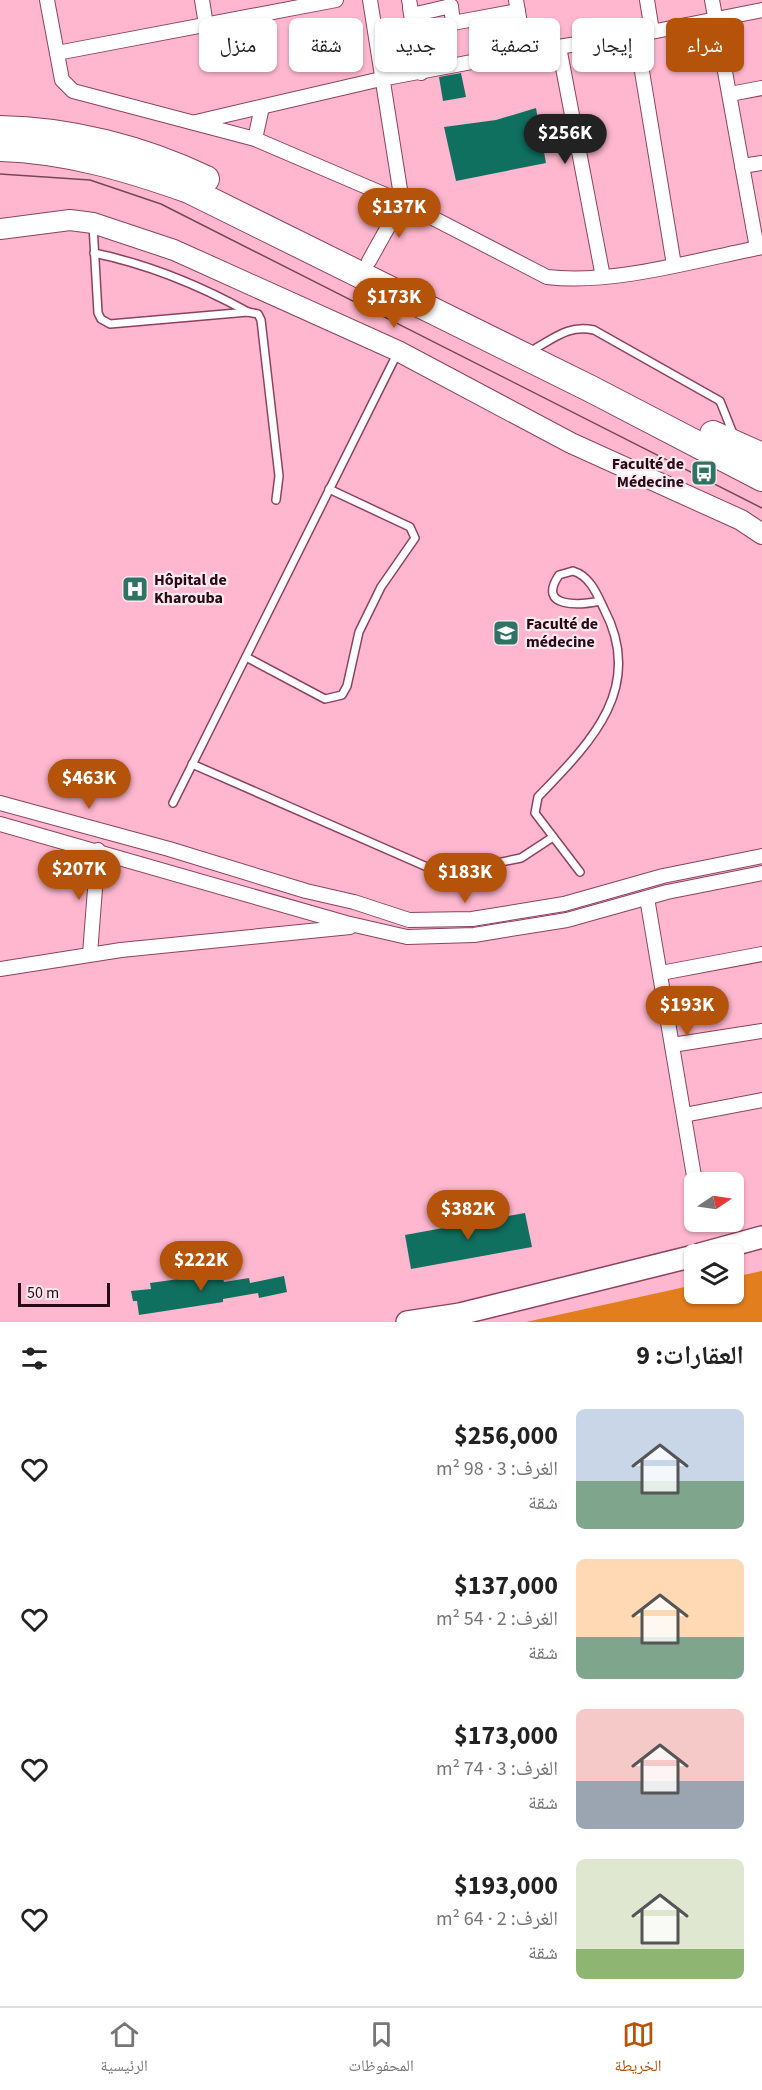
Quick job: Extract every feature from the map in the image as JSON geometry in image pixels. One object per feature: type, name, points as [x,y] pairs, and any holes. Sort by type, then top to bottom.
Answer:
[{"type":"highway","points":[[0,129],[75,137],[141,153],[197,175],[536,348],[762,456]]},
{"type":"highway","points":[[0,148],[74,155],[135,171],[189,190],[591,389],[762,478]]},
{"type":"main road","points":[[736,1244],[762,1237]]},
{"type":"main road","points":[[407,1322],[482,1310],[684,1259]]},
{"type":"street","points":[[47,0],[62,80],[73,91],[255,139],[402,202],[547,278],[573,281],[674,265],[759,247],[726,72]]},
{"type":"street","points":[[202,0],[205,18]]},
{"type":"street","points":[[236,18],[297,4],[336,0]]},
{"type":"street","points":[[369,261],[402,202],[370,0]]},
{"type":"street","points":[[409,0],[421,73]]},
{"type":"street","points":[[409,0],[412,15],[451,6],[453,23],[517,6]]},
{"type":"street","points":[[647,0],[650,18]]},
{"type":"street","points":[[712,0],[715,18],[762,10]]},
{"type":"street","points":[[57,53],[199,26]]},
{"type":"street","points":[[560,52],[603,277]]},
{"type":"street","points":[[194,122],[381,79],[469,63]]},
{"type":"street","points":[[642,72],[674,265]]},
{"type":"street","points":[[730,94],[762,88]]},
{"type":"street","points":[[255,139],[262,107]]},
{"type":"street","points":[[742,166],[762,163]]},
{"type":"street","points":[[0,229],[70,220],[93,223],[174,250],[398,351],[570,443],[741,520],[762,534]]},
{"type":"street","points":[[0,802],[169,849],[306,891],[354,902],[409,920],[472,919],[564,904],[663,876],[762,856]]},
{"type":"street","points":[[0,824],[98,850],[358,926],[407,937],[474,935],[567,920],[647,898],[762,873]]},
{"type":"street","points":[[90,954],[98,850]]},
{"type":"street","points":[[647,898],[693,1172]]},
{"type":"street","points":[[377,931],[383,913]]},
{"type":"street","points":[[0,969],[90,954],[358,926]]},
{"type":"street","points":[[661,973],[762,954]]},
{"type":"street","points":[[672,1046],[762,1031]]},
{"type":"street","points":[[684,1115],[762,1100]]},
{"type":"lane","points":[[93,223],[98,313],[101,320],[110,324],[249,312]]},
{"type":"lane","points":[[94,253],[130,260],[202,288],[249,312],[258,314],[261,320],[279,476],[276,500]]},
{"type":"lane","points":[[536,348],[568,329],[579,326],[594,330],[720,401],[737,445]]},
{"type":"lane","points":[[173,803],[398,351]]},
{"type":"lane","points":[[246,657],[325,699],[342,695],[347,686],[360,632],[381,587],[416,538],[410,527],[329,489]]},
{"type":"lane","points":[[580,872],[535,813],[535,804],[538,797],[580,753],[604,720],[613,696],[619,669],[619,648],[615,630],[600,602],[588,580],[579,573],[566,572],[559,575],[555,581],[553,589],[559,601],[579,606],[600,602]]},
{"type":"lane","points":[[192,764],[442,874],[521,858],[553,837]]},
{"type":"shaded area","points":[[762,1271],[762,1322],[526,1322],[684,1287],[684,1304],[744,1304],[744,1275]]},
{"type":"building","points":[[461,73],[466,97],[443,101],[439,77]]},
{"type":"building","points":[[536,108],[546,163],[456,181],[444,127],[496,120]]},
{"type":"building","points":[[525,1213],[532,1247],[411,1269],[405,1235]]},
{"type":"building","points":[[222,1273],[224,1282],[249,1278],[250,1283],[284,1276],[287,1292],[259,1298],[258,1293],[223,1299],[223,1302],[139,1315],[137,1301],[133,1301],[131,1291],[151,1289],[150,1283]]},
{"type":"tram line","points":[[0,174],[90,180],[161,204],[762,508]]},
{"type":"place","name":"Faculté de Médecine","points":[[704,473]]},
{"type":"place","name":"Hôpital de Kharouba","points":[[135,589]]},
{"type":"place","name":"Faculté de médecine","points":[[506,633]]}]
